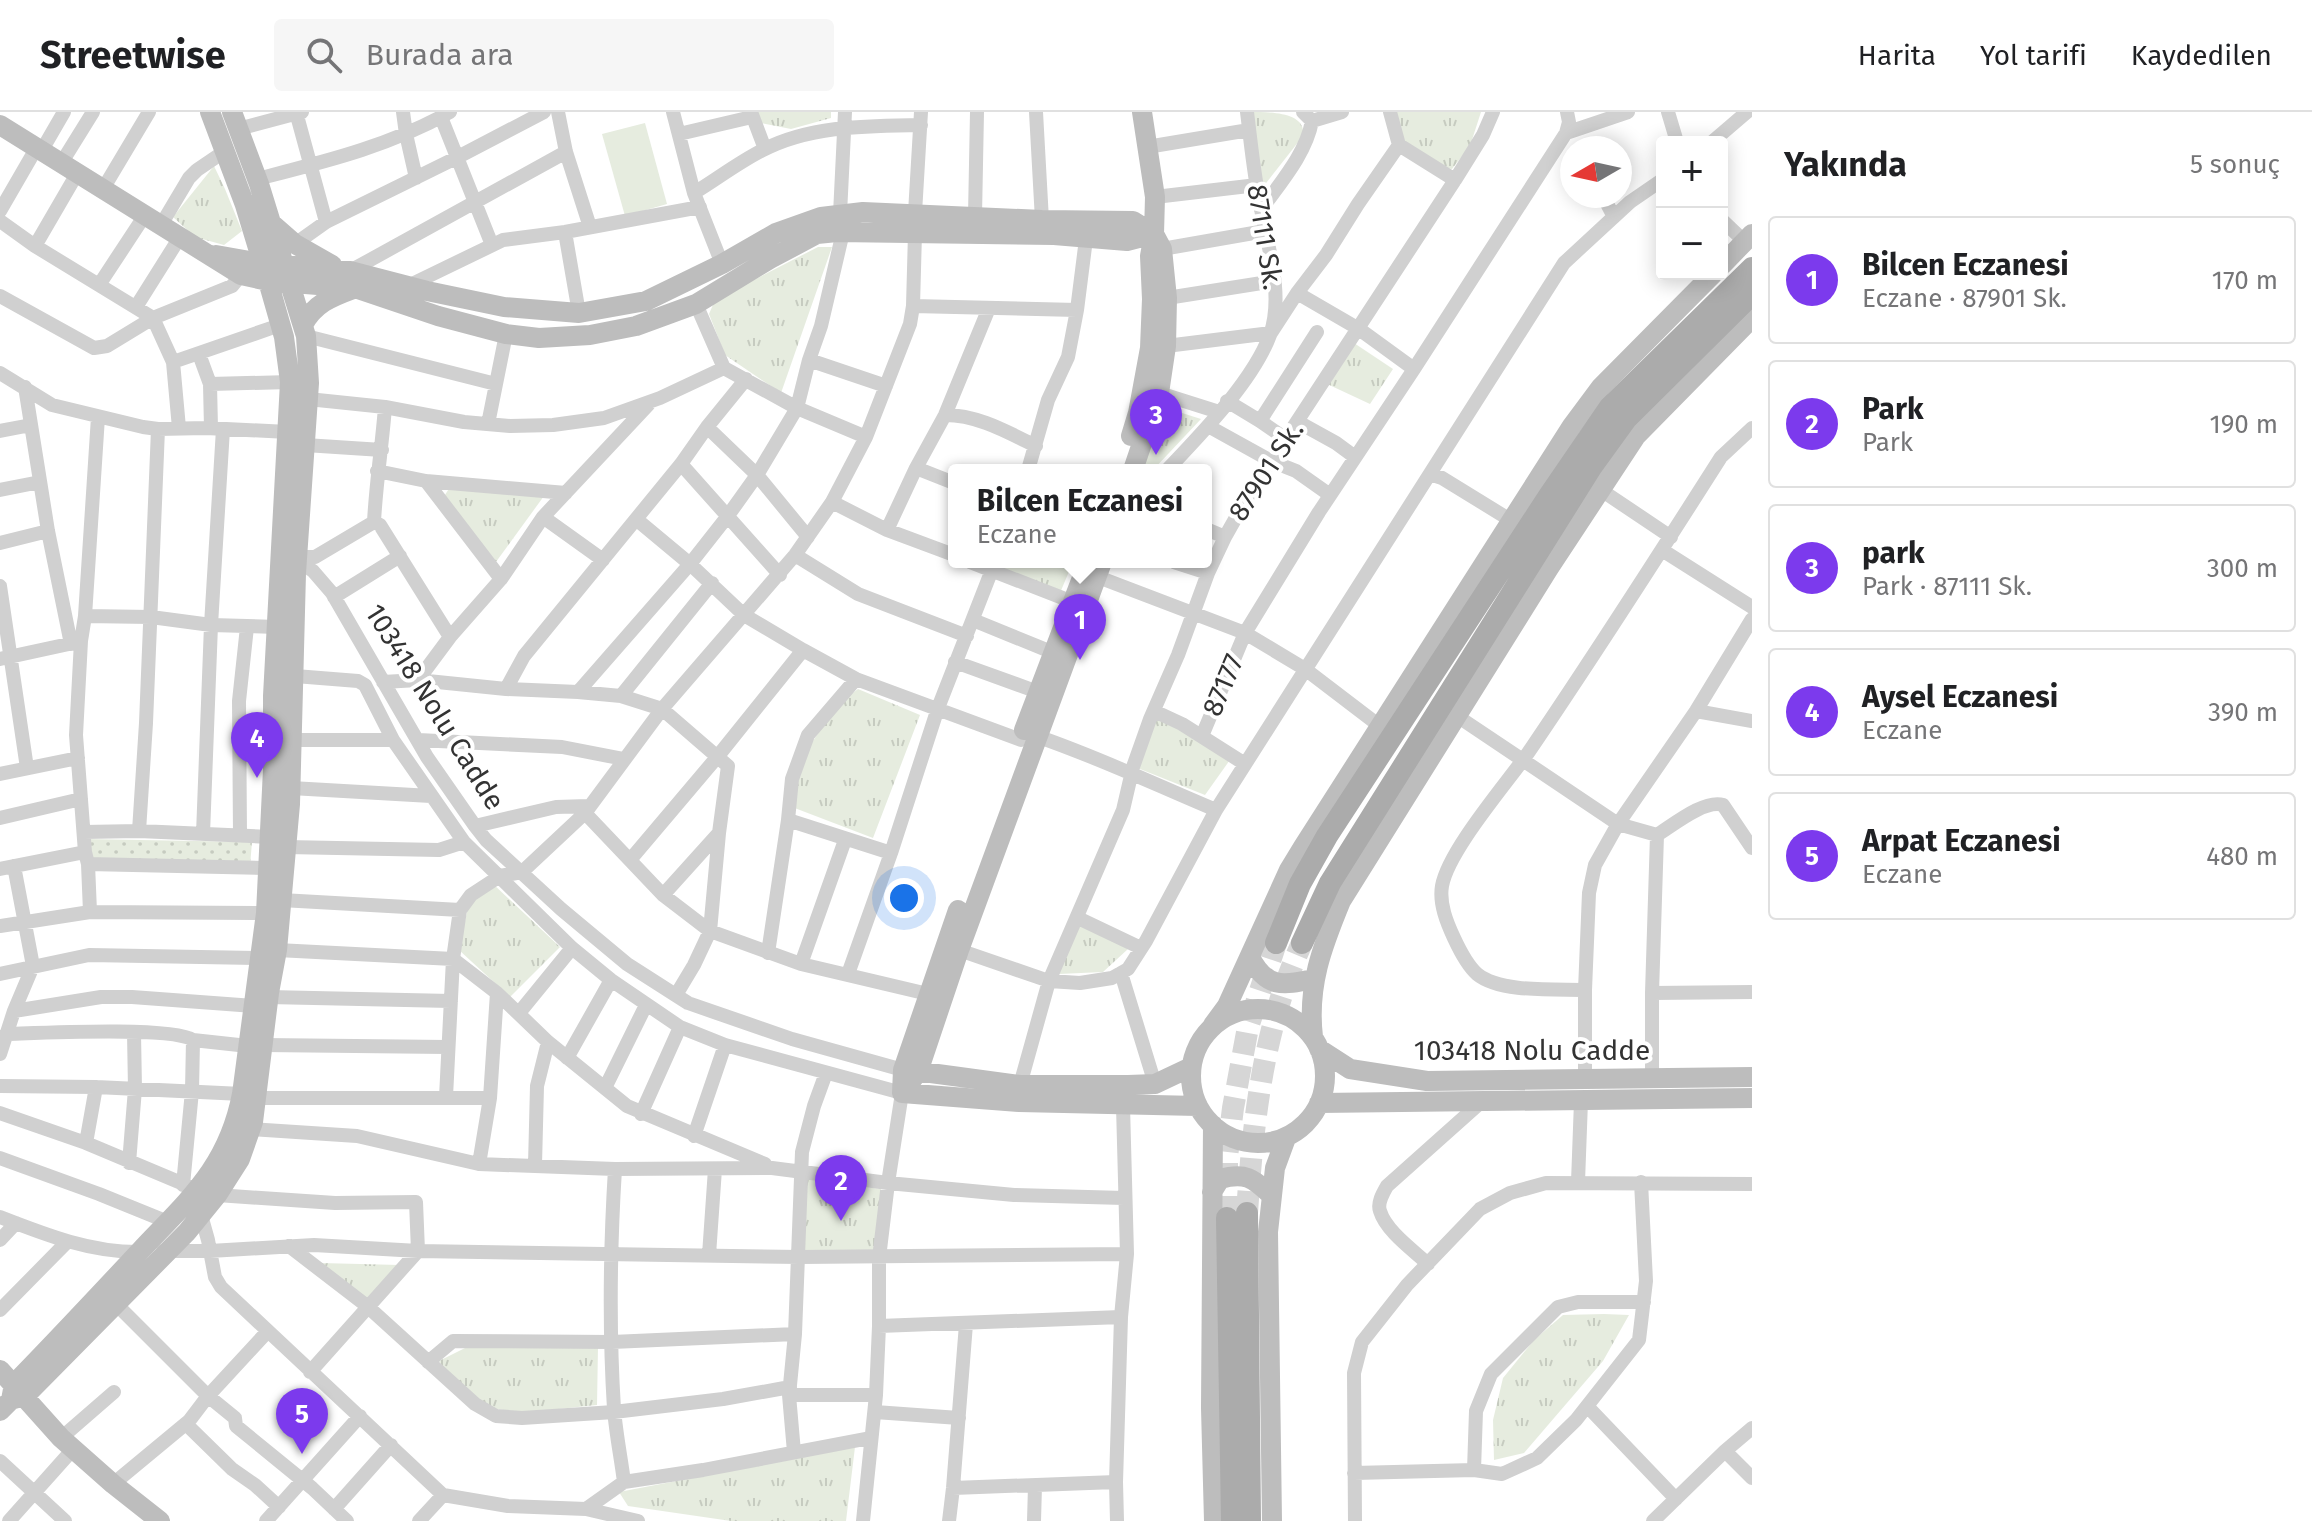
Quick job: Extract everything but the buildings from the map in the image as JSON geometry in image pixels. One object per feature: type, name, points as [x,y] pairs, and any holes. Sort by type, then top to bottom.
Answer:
[{"type":"main road","points":[[1276,943],[1300,884],[1327,836],[1610,407],[1752,268]]},
{"type":"main road","points":[[1302,943],[1330,883],[1592,466],[1626,419],[1752,294]]},
{"type":"main road","points":[[1232,1521],[1237,1216],[1250,1521]]},
{"type":"street","points":[[0,211],[64,112]]},
{"type":"street","points":[[35,246],[93,112]]},
{"type":"street","points":[[103,189],[149,112]]},
{"type":"street","points":[[210,112],[225,151],[287,273],[304,331],[308,399],[298,559],[291,788],[278,842],[267,868],[274,906]]},
{"type":"street","points":[[59,1439],[42,1402],[45,1364],[168,1222],[199,1190],[240,1159],[251,1129],[249,1096],[274,906],[278,842],[277,627],[290,382],[280,325],[265,272],[257,179],[235,120],[298,112],[326,222]]},
{"type":"street","points":[[403,112],[416,178]]},
{"type":"street","points":[[295,244],[326,222],[544,112]]},
{"type":"street","points":[[558,112],[566,152],[590,227]]},
{"type":"street","points":[[673,112],[697,200],[722,264]]},
{"type":"street","points":[[975,216],[977,112]]},
{"type":"street","points":[[1036,112],[1042,220]]},
{"type":"street","points":[[1123,464],[1158,347],[1167,298],[1142,112]]},
{"type":"street","name":"87111 Sk.","points":[[1173,464],[1223,407],[1260,356],[1271,333],[1276,305],[1274,281],[1247,112]]},
{"type":"street","points":[[1261,210],[1309,136],[1308,116],[1342,112]]},
{"type":"street","points":[[1390,112],[1399,145],[1455,180]]},
{"type":"street","name":"87901 Sk.","points":[[1212,565],[1271,461],[1455,180],[1483,135],[1493,112]]},
{"type":"street","points":[[1567,112],[1567,136]]},
{"type":"street","points":[[1574,136],[1628,112]]},
{"type":"street","points":[[1668,112],[1675,136]]},
{"type":"street","points":[[1719,136],[1747,112]]},
{"type":"street","points":[[257,179],[365,150],[446,114],[456,158],[492,245]]},
{"type":"street","points":[[679,134],[751,115],[765,149]]},
{"type":"street","points":[[408,286],[503,240],[590,227],[697,200],[765,149],[845,120],[921,118],[910,324],[866,437],[832,502],[780,575],[662,709],[586,810],[522,872],[500,876],[471,895],[460,910],[453,959],[446,1097]]},
{"type":"street","points":[[578,692],[727,517],[757,475],[797,408],[821,326],[842,223],[845,120]]},
{"type":"street","points":[[0,125],[204,253],[236,267],[265,272],[349,276],[504,307],[579,313],[646,301],[722,264],[776,233],[821,217],[842,223],[915,223],[1127,241],[1265,231]]},
{"type":"street","points":[[1147,147],[1249,130]]},
{"type":"street","points":[[1158,347],[1271,333],[1399,145]]},
{"type":"street","name":"87177","points":[[1202,736],[1245,633],[1330,495],[1560,150]]},
{"type":"street","points":[[99,285],[189,178],[225,151]]},
{"type":"street","points":[[304,331],[309,313],[349,276],[566,152]]},
{"type":"street","points":[[959,950],[1049,981],[1080,983],[1112,978],[1128,969],[1216,810],[1564,263],[1630,202],[1656,184]]},
{"type":"street","points":[[1155,197],[1257,185]]},
{"type":"street","points":[[1609,208],[1614,217]]},
{"type":"street","points":[[915,223],[975,216],[1133,221],[1158,241]]},
{"type":"street","points":[[0,221],[153,318],[173,362],[179,428]]},
{"type":"street","points":[[262,227],[349,276],[438,316],[506,334],[539,338],[590,335],[636,326],[696,304],[770,259],[842,223]]},
{"type":"street","points":[[1728,224],[1748,238],[1728,259]]},
{"type":"street","points":[[0,296],[94,348],[107,346],[153,318],[232,286],[241,250],[262,227]]},
{"type":"street","points":[[565,232],[579,313]]},
{"type":"street","points":[[136,307],[180,237]]},
{"type":"street","points":[[1030,464],[1048,400],[1068,357],[1086,239]]},
{"type":"street","points":[[1135,464],[1159,393],[1150,256],[1158,241]]},
{"type":"street","points":[[236,267],[280,325]]},
{"type":"street","points":[[1707,280],[1591,398],[1289,870],[1227,1006],[1199,1044],[1191,1067],[1192,1087],[1198,1106],[1213,1125],[1228,1136],[1240,1141],[1266,1143],[1286,1138],[1303,1126],[1319,1103],[1325,1076],[1310,1012],[1313,979],[1341,901],[1549,568],[1636,436],[1752,318]]},
{"type":"street","points":[[1167,298],[1274,281]]},
{"type":"street","points":[[1297,293],[1359,329],[1414,369]]},
{"type":"street","points":[[696,304],[724,368],[797,408],[866,437]]},
{"type":"street","points":[[913,306],[1077,310]]},
{"type":"street","points":[[887,530],[945,415],[989,308]]},
{"type":"street","points":[[173,362],[280,325]]},
{"type":"street","points":[[304,331],[496,384]]},
{"type":"street","points":[[1260,421],[1317,332]]},
{"type":"street","points":[[488,424],[506,334]]},
{"type":"street","points":[[199,354],[210,384],[217,428],[203,834]]},
{"type":"street","points":[[809,360],[886,386]]},
{"type":"street","points":[[308,399],[385,407],[464,422],[510,426],[553,425],[604,418],[651,402],[724,368]]},
{"type":"street","points":[[0,373],[52,405],[98,417],[158,429],[288,432]]},
{"type":"street","points":[[506,689],[524,656],[681,464],[746,379]]},
{"type":"street","points":[[210,384],[290,382]]},
{"type":"street","points":[[25,387],[48,531],[76,643],[76,735],[90,912]]},
{"type":"street","points":[[1159,393],[1223,407],[1260,421],[1286,439]]},
{"type":"street","points":[[418,680],[450,637],[501,579],[543,517],[651,402]]},
{"type":"street","points":[[374,522],[385,407]]},
{"type":"street","points":[[945,415],[991,424],[1036,446]]},
{"type":"street","points":[[76,643],[85,616],[98,417]]},
{"type":"street","points":[[1298,422],[1355,457]]},
{"type":"street","points":[[0,431],[31,425]]},
{"type":"street","points":[[1208,426],[1271,461],[1296,471],[1330,495]]},
{"type":"street","points":[[707,427],[757,475],[808,537]]},
{"type":"street","points":[[1585,990],[1517,987],[1478,975],[1462,955],[1449,927],[1442,886],[1466,839],[1523,760],[1721,457],[1752,428]]},
{"type":"street","points":[[139,831],[158,429]]},
{"type":"street","points":[[305,445],[382,450]]},
{"type":"street","points":[[681,464],[780,575]]},
{"type":"street","points":[[916,468],[948,481]]},
{"type":"street","points":[[377,471],[426,481],[566,493]]},
{"type":"street","points":[[1430,474],[1442,478],[1512,521]]},
{"type":"street","points":[[426,481],[501,579]]},
{"type":"street","points":[[0,490],[40,482]]},
{"type":"street","points":[[1601,490],[1752,607]]},
{"type":"street","points":[[832,502],[887,530],[948,553]]},
{"type":"street","points":[[543,517],[603,560]]},
{"type":"street","points":[[636,519],[712,583],[744,615],[856,679],[1029,738],[1087,753],[1216,810]]},
{"type":"street","points":[[298,559],[315,557],[374,522]]},
{"type":"street","points":[[374,522],[380,525],[450,637]]},
{"type":"street","points":[[0,543],[48,531]]},
{"type":"street","points":[[1212,532],[1225,537]]},
{"type":"street","points":[[795,555],[858,594],[967,636]]},
{"type":"street","points":[[334,597],[400,556]]},
{"type":"street","name":"103418 Nolu Cadde","points":[[298,559],[313,571],[334,597],[418,740],[486,840],[627,964],[688,1003],[792,1039],[910,1071],[1020,1085],[1155,1084],[1191,1067]]},
{"type":"street","points":[[848,974],[938,708],[992,568]]},
{"type":"street","points":[[997,568],[1073,602]]},
{"type":"street","points":[[863,1521],[875,1412],[879,1258],[902,1093],[959,950],[1029,738],[1038,692],[1073,602],[1095,568]]},
{"type":"street","points":[[910,1071],[928,994],[1096,568]]},
{"type":"street","points":[[1098,568],[1245,633],[1305,669],[1381,727]]},
{"type":"street","points":[[1193,568],[1208,573]]},
{"type":"street","name":"87901 Sk.","points":[[1020,1085],[1049,981],[1123,810],[1131,775],[1154,711],[1210,568]]},
{"type":"street","points":[[621,696],[712,583]]},
{"type":"street","points":[[0,586],[6,658],[27,768]]},
{"type":"street","points":[[85,616],[151,617],[211,625],[277,627]]},
{"type":"street","points":[[1585,1078],[1589,893],[1595,865],[1618,824],[1696,711],[1752,619]]},
{"type":"street","points":[[973,620],[1054,653]]},
{"type":"street","points":[[240,834],[239,701],[247,627]]},
{"type":"street","points":[[6,658],[76,643]]},
{"type":"street","points":[[630,860],[803,650]]},
{"type":"street","points":[[955,662],[1038,692]]},
{"type":"street","points":[[295,676],[358,681],[365,685],[393,740],[464,842],[572,948],[611,980],[680,1027],[725,1045],[902,1093],[1019,1102],[1198,1106]]},
{"type":"street","points":[[768,953],[792,779],[808,735],[856,679]]},
{"type":"street","points":[[383,682],[418,680],[621,696],[662,709],[728,766],[710,931],[676,995]]},
{"type":"street","points":[[1154,711],[1202,736],[1245,764]]},
{"type":"street","points":[[1696,711],[1752,721]]},
{"type":"street","points":[[1457,716],[1618,824],[1657,835],[1705,806],[1716,803],[1723,805],[1752,848]]},
{"type":"street","points":[[291,740],[393,740]]},
{"type":"street","points":[[418,740],[562,747],[624,759]]},
{"type":"street","points":[[0,774],[78,758]]},
{"type":"street","points":[[291,788],[431,796]]},
{"type":"street","points":[[0,818],[81,799]]},
{"type":"street","points":[[475,826],[556,807],[586,810],[663,895],[710,931],[801,964],[928,994]]},
{"type":"street","points":[[788,820],[891,853]]},
{"type":"street","points":[[84,832],[240,834],[278,842],[439,850],[464,842]]},
{"type":"street","points":[[663,895],[719,833]]},
{"type":"street","points":[[1652,1078],[1657,835]]},
{"type":"street","points":[[801,964],[845,840]]},
{"type":"street","points":[[0,1054],[33,966],[25,921],[7,868],[87,858],[267,868]]},
{"type":"street","points":[[0,926],[90,912],[274,906],[460,910]]},
{"type":"street","points":[[1078,918],[1141,948]]},
{"type":"street","points":[[519,1013],[572,948]]},
{"type":"street","points":[[0,974],[89,955],[268,954],[453,959],[497,993],[548,1042],[627,1106],[772,1168]]},
{"type":"street","points":[[1250,957],[1259,973],[1279,984],[1313,979]]},
{"type":"street","points":[[1121,973],[1155,1084]]},
{"type":"street","points":[[567,1058],[611,980]]},
{"type":"street","points":[[1652,993],[1752,992]]},
{"type":"street","points":[[479,1164],[490,1098],[497,993]]},
{"type":"street","points":[[14,1011],[101,997],[451,1001]]},
{"type":"street","points":[[605,1088],[646,1005]]},
{"type":"street","points":[[1213,1025],[1238,1011],[1265,1009],[1292,1018],[1316,1043]]},
{"type":"street","points":[[641,1114],[680,1027]]},
{"type":"street","points":[[6,1034],[134,1033],[185,1035],[193,1040],[256,1045],[447,1047]]},
{"type":"street","points":[[129,1163],[135,1089],[134,1033]]},
{"type":"street","points":[[193,1040],[192,1091],[201,1215],[215,1277],[221,1287],[443,1495],[508,1514],[586,1509],[638,1521]]},
{"type":"street","points":[[535,1165],[537,1086],[548,1042]]},
{"type":"street","name":"103418 Nolu Cadde","points":[[1316,1043],[1350,1069],[1427,1081],[1752,1077]]},
{"type":"street","points":[[694,1136],[725,1045]]},
{"type":"street","points":[[794,1452],[790,1391],[800,1257],[802,1152],[826,1073]]},
{"type":"street","points":[[0,1086],[96,1087],[357,1099],[490,1098]]},
{"type":"street","points":[[86,1143],[96,1087]]},
{"type":"street","points":[[199,1190],[231,1137],[249,1096]]},
{"type":"street","points":[[1319,1103],[1752,1098]]},
{"type":"street","points":[[1578,1182],[1581,1101]]},
{"type":"street","points":[[1428,1264],[1391,1229],[1380,1212],[1383,1193],[1387,1186],[1480,1103]]},
{"type":"street","points":[[1117,1521],[1121,1317],[1127,1254],[1123,1106]]},
{"type":"street","points":[[0,1113],[86,1143],[199,1190],[335,1203],[416,1202],[418,1251],[310,1372]]},
{"type":"street","points":[[1213,1125],[1211,1408],[1214,1521]]},
{"type":"street","points":[[251,1129],[357,1136],[479,1164],[615,1169],[772,1168],[1014,1195],[1124,1198]]},
{"type":"street","points":[[1272,1521],[1268,1232],[1275,1168],[1286,1138]]},
{"type":"street","points":[[0,1158],[168,1222]]},
{"type":"street","points":[[615,1169],[610,1253],[614,1412],[624,1482]]},
{"type":"street","points":[[709,1255],[715,1169]]},
{"type":"street","points":[[1212,1192],[1220,1179],[1235,1175],[1256,1181],[1271,1195]]},
{"type":"street","points":[[1354,1473],[1474,1470],[1502,1474],[1537,1458],[1576,1420],[1639,1340],[1646,1281],[1641,1182]]},
{"type":"street","points":[[1355,1521],[1354,1373],[1362,1342],[1407,1285],[1480,1209],[1510,1193],[1546,1183],[1752,1184]]},
{"type":"street","points":[[8,1392],[116,1304],[171,1251],[201,1215]]},
{"type":"street","points":[[0,1217],[67,1242],[121,1252],[314,1245],[418,1251],[879,1258],[1127,1254]]},
{"type":"street","points":[[0,1240],[16,1223]]},
{"type":"street","points":[[0,1310],[67,1242]]},
{"type":"street","points":[[289,1246],[367,1306],[475,1404],[496,1416],[522,1418],[614,1412],[790,1391],[876,1395]]},
{"type":"street","points":[[1474,1470],[1476,1411],[1491,1374],[1558,1307],[1578,1302],[1644,1302]]},
{"type":"street","points":[[116,1304],[208,1396],[235,1418],[236,1426],[347,1521]]},
{"type":"street","points":[[879,1326],[1121,1317]]},
{"type":"street","points":[[949,1521],[966,1324]]},
{"type":"street","points":[[113,1484],[186,1424],[268,1331]]},
{"type":"street","points":[[428,1362],[453,1341],[612,1342],[795,1334]]},
{"type":"street","points":[[0,1361],[45,1364]]},
{"type":"street","points":[[8,1392],[141,1521]]},
{"type":"street","points":[[8,1392],[59,1439],[160,1521]]},
{"type":"street","points":[[9,1521],[34,1494],[59,1439],[114,1392]]},
{"type":"street","points":[[1587,1406],[1676,1499]]},
{"type":"street","points":[[875,1412],[959,1418]]},
{"type":"street","points":[[266,1521],[360,1416]]},
{"type":"street","points":[[186,1424],[232,1469],[279,1507]]},
{"type":"street","points":[[1653,1521],[1752,1428]]},
{"type":"street","points":[[586,1509],[624,1482],[870,1438]]},
{"type":"street","points":[[334,1509],[391,1445]]},
{"type":"street","points":[[1725,1451],[1752,1478]]},
{"type":"street","points":[[0,1461],[65,1521]]},
{"type":"street","points":[[953,1488],[1116,1482]]},
{"type":"street","points":[[1034,1521],[1035,1486]]},
{"type":"street","points":[[419,1521],[443,1495]]},
{"type":"green space","points":[[753,112],[831,112],[831,118],[791,129],[755,122]]},
{"type":"green space","points":[[1250,112],[1286,115],[1303,128],[1303,136],[1263,187]]},
{"type":"green space","points":[[1391,112],[1481,112],[1470,146],[1452,169],[1418,157],[1402,136]]},
{"type":"green space","points":[[645,123],[667,204],[625,216],[602,134]]},
{"type":"green space","points":[[214,166],[242,231],[224,245],[195,237],[173,217]]},
{"type":"green space","points":[[818,247],[832,247],[781,393],[725,355],[709,314],[715,300]]},
{"type":"green space","points":[[1351,341],[1393,369],[1370,404],[1325,383]]},
{"type":"green space","points":[[1160,406],[1201,419],[1159,464],[1142,464]]},
{"type":"green space","points":[[450,487],[544,496],[493,566],[443,498]]},
{"type":"green space","points":[[996,568],[1070,568],[1060,593]]},
{"type":"green space","points":[[858,689],[920,715],[873,838],[792,807],[804,754],[838,704]]},
{"type":"green space","points":[[1155,716],[1232,757],[1205,795],[1135,767]]},
{"type":"green space","points":[[85,839],[252,842],[250,866],[87,862]]},
{"type":"green space","points":[[492,883],[560,947],[510,997],[459,950],[468,907]]},
{"type":"green space","points":[[1079,921],[1128,949],[1103,972],[1059,974]]},
{"type":"green space","points":[[804,1179],[881,1189],[876,1254],[803,1252]]},
{"type":"green space","points":[[320,1263],[400,1265],[366,1299]]},
{"type":"green space","points":[[1563,1315],[1629,1315],[1603,1361],[1524,1453],[1494,1460],[1493,1420],[1503,1378],[1534,1340]]},
{"type":"green space","points":[[469,1346],[598,1347],[597,1405],[520,1413],[487,1407],[446,1374],[439,1361]]},
{"type":"green space","points":[[855,1447],[846,1521],[731,1521],[628,1506],[619,1492]]},
{"type":"tunnel","points":[[1227,1218],[1227,1157],[1233,1108],[1248,1027],[1276,943]]},
{"type":"tunnel","points":[[1247,1213],[1262,1075],[1278,1008],[1302,943]]},
{"type":"place","name":"park","points":[[1156,455]]},
{"type":"place","name":"Bilcen Eczanesi","points":[[1080,660]]},
{"type":"place","name":"Aysel Eczanesi","points":[[257,778]]},
{"type":"place","name":"Park","points":[[841,1221]]},
{"type":"place","name":"Arpat Eczanesi","points":[[302,1454]]}]
